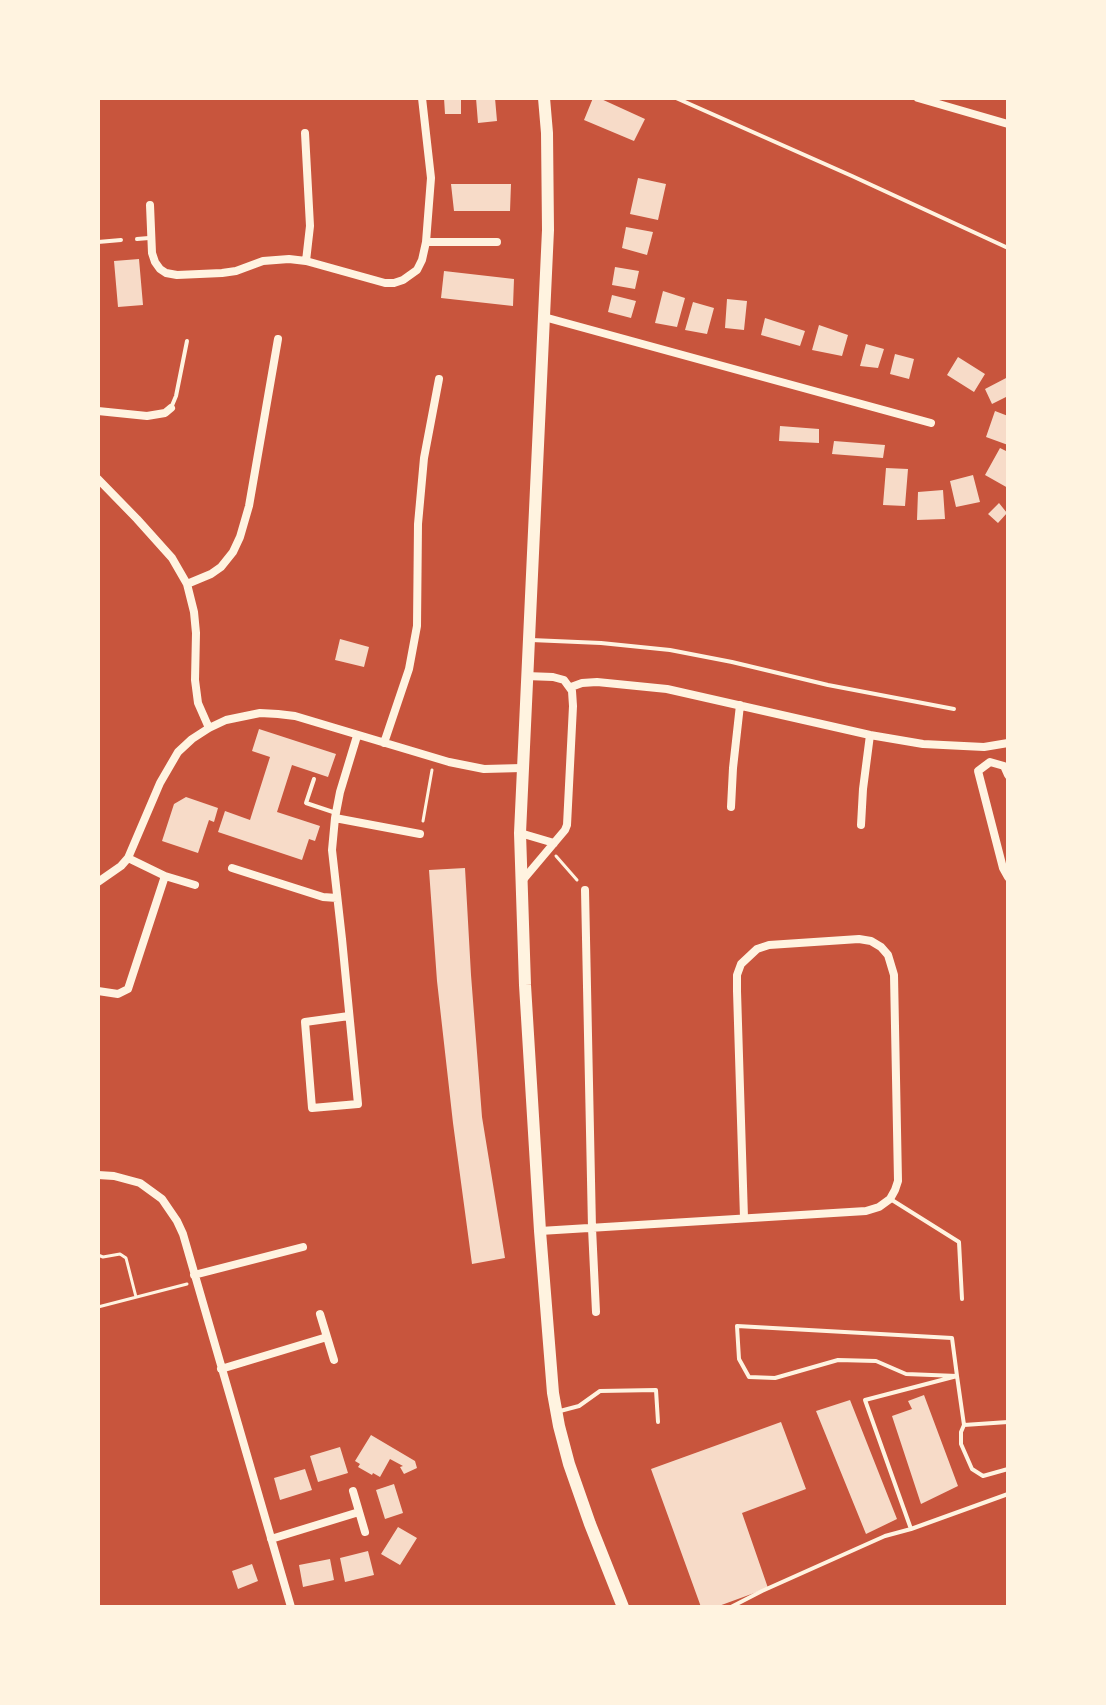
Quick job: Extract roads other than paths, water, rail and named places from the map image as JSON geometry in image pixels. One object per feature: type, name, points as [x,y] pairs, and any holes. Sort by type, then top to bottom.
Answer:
[{"type":"main road","points":[[544,98],[548,181],[522,768],[521,881],[548,1354],[556,1412],[569,1464],[623,1607]]},
{"type":"street","points":[[150,205],[155,262],[160,269],[177,275],[236,271],[263,261],[306,261],[394,283],[417,270],[426,242],[431,178],[422,98]]},
{"type":"street","points":[[918,98],[1008,124]]},
{"type":"street","points":[[305,133],[310,226],[306,261]]},
{"type":"street","points":[[426,242],[497,242]]},
{"type":"street","points":[[544,317],[931,423]]},
{"type":"street","points":[[187,584],[221,567],[233,552],[243,529],[278,339]]},
{"type":"street","points":[[384,743],[409,669],[417,626],[418,524],[424,458],[439,379]]},
{"type":"street","points":[[98,411],[147,416],[165,413],[171,408]]},
{"type":"street","points":[[98,479],[172,558],[187,584],[196,633],[198,703],[209,728]]},
{"type":"street","points":[[521,881],[565,830],[568,820],[574,697],[571,687],[564,680],[526,676]]},
{"type":"street","points":[[571,687],[590,682],[667,689],[923,744],[984,747],[1005,744]]},
{"type":"street","points":[[731,807],[740,705]]},
{"type":"street","points":[[98,882],[128,858],[168,767],[178,752],[192,739],[226,720],[260,713],[295,716],[435,758],[484,769],[522,768]]},
{"type":"street","points":[[861,825],[870,735]]},
{"type":"street","points":[[349,1016],[305,1022],[312,1108],[358,1104],[337,898],[332,850],[340,792],[357,736]]},
{"type":"street","points":[[984,747],[990,762]]},
{"type":"street","points":[[990,762],[1004,766],[1008,775]]},
{"type":"street","points":[[990,762],[978,771],[1008,877]]},
{"type":"street","points":[[336,816],[420,834]]},
{"type":"street","points":[[520,833],[556,841]]},
{"type":"street","points":[[128,858],[165,876],[195,885]]},
{"type":"street","points":[[232,868],[323,897],[337,898]]},
{"type":"street","points":[[98,991],[118,994],[132,984],[165,876]]},
{"type":"street","points":[[585,890],[596,1312]]},
{"type":"street","points":[[540,1231],[866,1211],[890,1199],[898,1181],[894,975],[888,955],[871,941],[859,939],[769,945],[757,949],[741,964],[737,975],[744,1218]]},
{"type":"street","points":[[98,1175],[128,1178],[140,1183],[170,1208],[183,1234],[291,1607]]},
{"type":"street","points":[[195,1278],[303,1247]]},
{"type":"street","points":[[320,1314],[334,1360]]},
{"type":"street","points":[[221,1369],[327,1337]]},
{"type":"street","points":[[353,1491],[365,1532]]},
{"type":"street","points":[[271,1539],[359,1512]]},
{"type":"lane","points":[[676,98],[1008,248]]},
{"type":"lane","points":[[137,239],[152,238]]},
{"type":"lane","points":[[98,242],[121,240]]},
{"type":"lane","points":[[171,408],[187,341]]},
{"type":"lane","points":[[529,640],[601,643],[684,652],[828,685],[954,709]]},
{"type":"lane","points":[[314,779],[306,803],[336,816]]},
{"type":"lane","points":[[890,1199],[959,1242],[962,1299]]},
{"type":"lane","points":[[957,1376],[906,1374],[876,1361],[838,1360],[775,1378],[749,1377],[739,1359],[737,1326],[952,1338],[964,1425],[961,1444],[972,1469],[983,1476],[1008,1469]]},
{"type":"lane","points":[[911,1529],[865,1400],[957,1376]]},
{"type":"lane","points":[[556,1412],[579,1406],[600,1391],[656,1390],[658,1422]]},
{"type":"lane","points":[[964,1425],[1008,1422]]},
{"type":"lane","points":[[731,1607],[885,1536],[1008,1494]]}]
